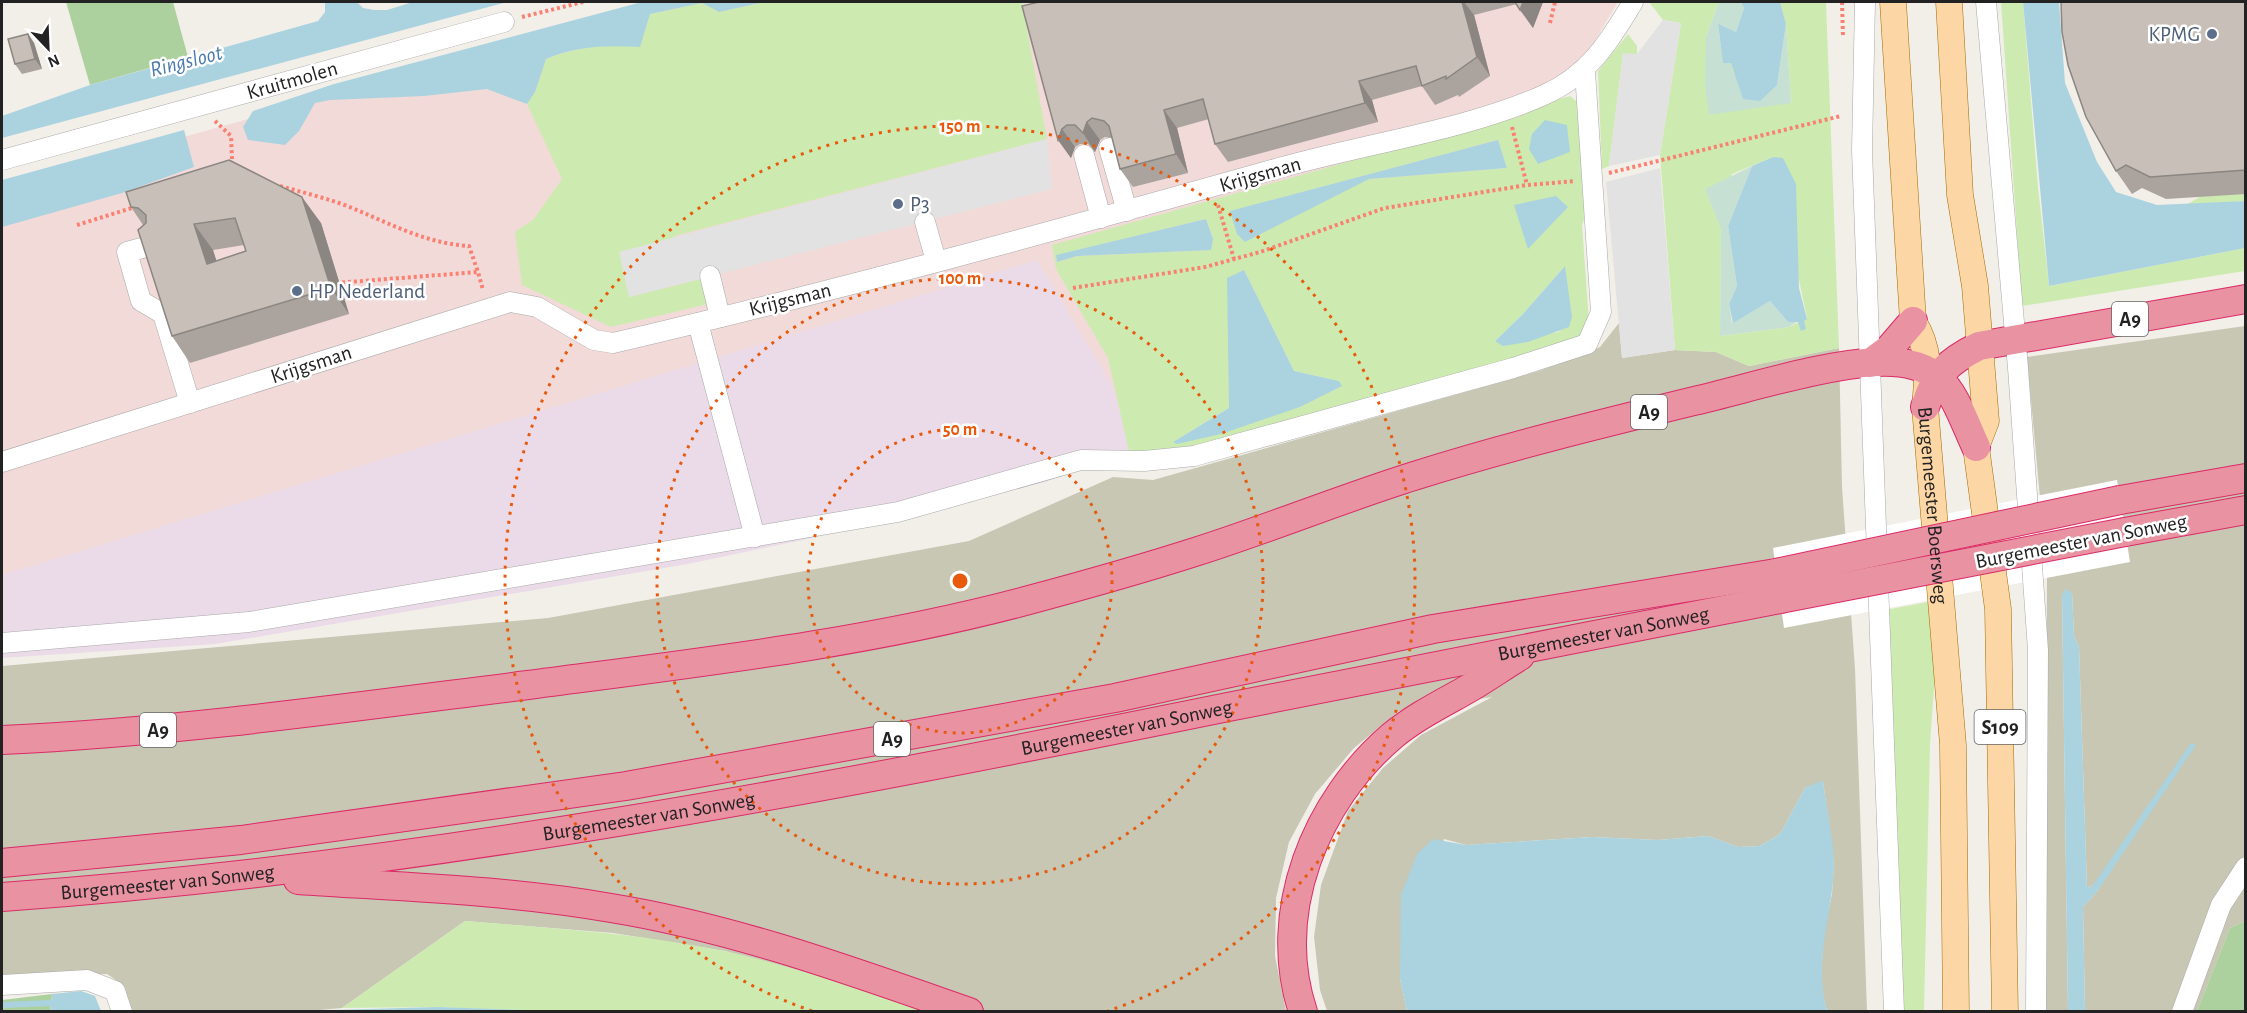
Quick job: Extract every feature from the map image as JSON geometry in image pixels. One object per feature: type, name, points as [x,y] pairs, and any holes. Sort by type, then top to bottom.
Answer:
[{"type":"highway","name":"A9","points":[[2,740],[122,733],[314,712],[819,645],[930,624],[1024,602],[1198,551],[1412,477],[1588,426],[1750,387],[1870,363],[1889,363],[1933,372],[1979,346],[2246,299]]},
{"type":"highway","name":"A9","points":[[1870,363],[1889,349],[1912,309]]},
{"type":"highway","name":"A9","points":[[1925,407],[1933,372]]},
{"type":"highway","points":[[1933,372],[1956,403],[1976,447]]},
{"type":"highway","name":"Burgemeester van Sonweg","points":[[2,897],[239,876],[485,842],[958,761],[1535,647],[2120,500],[2246,478]]},
{"type":"highway","name":"Burgemeester van Sonweg","points":[[2,863],[241,840],[626,786],[1115,698],[1432,629],[1778,586],[2125,532],[2246,510]]},
{"type":"highway","name":"A9","points":[[1302,1011],[1293,963],[1293,925],[1302,876],[1314,838],[1333,803],[1361,766],[1393,735],[1423,714],[1535,647]]},
{"type":"highway","name":"A9","points":[[239,876],[507,896],[610,908],[728,933],[816,959],[969,1011]]},
{"type":"main road","points":[[1893,2],[1912,309],[1924,339],[1933,372]]},
{"type":"main road","name":"S109","points":[[1949,2],[1960,195],[1975,286],[1986,421],[1976,447],[1998,609],[2005,1011]]},
{"type":"main road","name":"Burgemeester Boersweg","points":[[1925,407],[1953,745],[1956,1011]]},
{"type":"street","name":"Krijgsman","points":[[2,462],[510,302],[537,307],[594,340],[613,343],[1101,218],[1506,109],[1545,95],[1585,72],[1615,34],[1633,2]]},
{"type":"street","points":[[1865,2],[1862,150],[1894,1011]]},
{"type":"street","points":[[1986,2],[2016,339],[2038,650],[2036,1011]]},
{"type":"street","name":"Kruitmolen","points":[[2,160],[504,22]]},
{"type":"street","points":[[2,643],[249,622],[898,512],[1081,460],[1144,461],[1194,456],[1513,368],[1587,344],[1601,312],[1594,177],[1585,72]]},
{"type":"street","points":[[1109,148],[1127,211]]},
{"type":"street","points":[[1084,155],[1101,218]]},
{"type":"street","points":[[925,222],[936,261]]},
{"type":"street","points":[[153,245],[127,252],[141,301],[163,314],[190,403]]},
{"type":"street","points":[[711,276],[720,317]]},
{"type":"street","points":[[698,323],[755,537]]},
{"type":"street","points":[[2182,1011],[2221,905],[2246,867]]},
{"type":"street","points":[[2,985],[87,980],[103,984],[115,991],[122,1011]]},
{"type":"path","points":[[504,22],[583,2]]},
{"type":"path","points":[[1550,22],[1555,2]]},
{"type":"path","points":[[207,104],[217,124],[231,136],[232,159]]},
{"type":"path","points":[[1506,109],[1527,184]]},
{"type":"path","points":[[1073,288],[1205,267],[1385,207],[1527,184],[1594,177],[1841,116]]},
{"type":"path","points":[[268,183],[341,204],[418,237],[443,244],[469,246],[489,308]]},
{"type":"path","points":[[1213,187],[1234,259]]},
{"type":"path","points":[[77,225],[145,204]]},
{"type":"path","points":[[330,283],[478,272]]},
{"type":"shaded area","points":[[686,2],[1618,2],[1546,123],[1231,404],[2,575],[2,188],[522,42]]},
{"type":"shaded area","points":[[1719,2],[1741,2],[1744,8],[1736,32],[1718,25],[1723,62],[1731,63],[1733,73],[1777,85],[1786,24],[1791,103],[1709,115],[1705,84],[1706,37]]},
{"type":"shaded area","points":[[1663,20],[1681,23],[1660,155],[1609,166],[1623,53],[1637,54]]},
{"type":"shaded area","name":"P3","points":[[1047,139],[1052,189],[629,297],[619,252]]},
{"type":"shaded area","points":[[1752,166],[1728,226],[1737,286],[1729,304],[1732,323],[1770,301],[1788,322],[1798,321],[1789,327],[1720,336],[1721,229],[1705,189]]},
{"type":"shaded area","points":[[1660,168],[1675,350],[1622,358],[1606,182]]},
{"type":"shaded area","points":[[1037,260],[1110,382],[1138,448],[1045,482],[893,521],[688,564],[215,644],[2,658],[2,575]]},
{"type":"shaded area","points":[[1619,323],[1622,358],[1675,350],[1716,352],[1749,366],[1839,348],[1842,487],[1855,669],[1867,1011],[1827,1011],[1821,988],[1823,939],[1832,894],[1834,864],[1823,781],[1805,788],[1780,834],[1760,846],[1738,847],[1708,836],[1658,840],[1592,837],[1466,845],[1444,839],[1400,979],[1407,1011],[1327,1011],[1320,990],[1314,937],[1321,885],[1348,811],[1383,768],[1421,735],[1492,697],[1399,711],[1354,748],[1315,794],[1289,842],[1276,898],[1275,956],[1286,1011],[921,1011],[856,988],[725,951],[613,933],[465,921],[342,1008],[297,1012],[129,1011],[125,992],[116,980],[107,974],[2,976],[2,666],[548,618],[969,541],[1113,477],[1153,480],[1539,371],[1600,347]]},
{"type":"shaded area","points":[[2245,326],[2245,921],[2230,928],[2197,1011],[2085,1011],[2083,907],[2099,889],[2093,885],[2087,888],[2079,647],[2074,636],[2072,593],[2062,596],[2068,1011],[2045,1011],[2047,573],[2027,357]]},
{"type":"green space","points":[[66,2],[173,2],[188,57],[90,85]]},
{"type":"green space","points":[[764,2],[1022,2],[1047,139],[675,236],[629,297],[701,279],[708,304],[611,327],[522,285],[515,232],[533,220],[562,179],[527,104],[535,92],[546,59],[568,51],[592,47],[640,46],[650,14],[702,3],[719,12]]},
{"type":"green space","points":[[1649,2],[1719,2],[1706,37],[1791,103],[1786,25],[1780,2],[1826,2],[1839,348],[1749,366],[1716,352],[1675,350],[1660,155],[1681,23],[1663,20]],"holes":[[[1773,157],[1807,318],[1789,327],[1720,336],[1721,228],[1732,174]]]},
{"type":"green space","points":[[2001,2],[2023,2],[2038,187],[2049,286],[2245,248],[2245,271],[2022,306]]},
{"type":"green space","points":[[1628,34],[1637,46],[1637,55],[1623,54],[1609,166],[1602,169],[1598,71]]},
{"type":"green space","points":[[1570,96],[1583,107],[1589,205],[1582,225],[1589,322],[1575,344],[1191,450],[1129,452],[1108,358],[1056,269],[1052,245],[1482,124],[1519,117],[1546,103]],"holes":[[[1498,140],[1507,168],[1369,179],[1237,234],[1231,211]],[[1206,219],[1213,239],[1210,250],[1077,256],[1058,262],[1057,255]],[[1564,267],[1559,332],[1495,341],[1522,315]],[[1244,270],[1294,371],[1339,381],[1300,407],[1173,442],[1229,408]]]},
{"type":"green space","points":[[2245,170],[2245,201],[2186,205]]},
{"type":"green space","points":[[1934,601],[1936,659],[1930,744],[1924,1011],[1904,1011],[1885,610]]},
{"type":"green space","points":[[465,921],[627,935],[724,951],[798,970],[921,1011],[551,1012],[437,1007],[342,1008]]},
{"type":"green space","points":[[2245,921],[2245,1011],[2197,1011],[2230,928]]},
{"type":"green space","points":[[52,994],[50,1011],[2,1011],[2,1000]]},
{"type":"water","name":"Ringsloot","points":[[325,2],[357,2],[363,8],[387,10],[413,2],[507,2],[2,138],[2,116],[90,85],[318,21],[325,12]]},
{"type":"water","points":[[642,2],[764,2],[719,12],[702,3],[650,14],[640,47],[592,47],[568,51],[546,59],[535,92],[527,104],[487,89],[424,96],[330,100],[315,103],[299,131],[285,145],[248,140],[243,127],[253,111],[334,84]]},
{"type":"water","points":[[1741,2],[1780,2],[1786,24],[1777,85],[1760,101],[1743,99],[1731,63],[1723,63],[1718,24],[1736,32],[1744,8]]},
{"type":"water","points":[[2023,2],[2059,2],[2065,83],[2097,162],[2116,192],[2157,205],[2245,201],[2245,248],[2049,286]]},
{"type":"water","points":[[1545,120],[1567,125],[1570,152],[1538,164],[1529,149],[1532,134]]},
{"type":"water","points":[[184,130],[194,167],[122,193],[2,227],[2,180]]},
{"type":"water","points":[[1498,140],[1507,168],[1369,179],[1245,242],[1237,234],[1230,211]]},
{"type":"water","points":[[1773,157],[1783,158],[1796,184],[1799,288],[1807,319],[1804,321],[1806,329],[1801,331],[1798,322],[1788,322],[1770,301],[1733,323],[1729,304],[1737,286],[1728,226],[1752,166]]},
{"type":"water","points":[[1556,196],[1568,207],[1528,249],[1514,205]]},
{"type":"water","points":[[1206,219],[1213,239],[1211,250],[1077,256],[1057,262],[1056,255]]},
{"type":"water","points":[[1565,266],[1572,317],[1569,327],[1528,342],[1503,346],[1495,341],[1522,315]]},
{"type":"water","points":[[1244,270],[1294,371],[1339,381],[1342,386],[1300,407],[1221,434],[1177,444],[1173,442],[1229,408],[1227,278]]},
{"type":"water","points":[[2064,589],[2072,593],[2074,636],[2079,647],[2087,888],[2093,885],[2191,743],[2196,745],[2099,889],[2083,907],[2085,1012],[2068,1011],[2062,596]]},
{"type":"water","points":[[1823,780],[1834,867],[1822,974],[1827,1011],[1407,1011],[1400,979],[1401,895],[1417,854],[1433,839],[1466,845],[1592,837],[1658,840],[1708,836],[1738,847],[1760,846],[1780,834],[1805,788]]},
{"type":"water","points":[[81,991],[95,996],[101,1011],[50,1011],[52,994]]},
{"type":"water","points":[[437,1007],[551,1011],[297,1011]]},
{"type":"pier","points":[[2117,480],[2130,562],[1784,628],[1773,548]]},
{"type":"building","points":[[1039,2],[1462,2],[1477,57],[1446,79],[1446,76],[1422,86],[1416,66],[1359,81],[1365,103],[1215,144],[1203,99],[1164,110],[1176,154],[1120,169],[1109,126],[1104,121],[1092,118],[1087,122],[1083,133],[1075,125],[1067,125],[1062,129],[1058,140],[1022,6]]},
{"type":"building","points":[[1515,2],[1523,2],[1520,10]]},
{"type":"building","points":[[2061,2],[2246,2],[2246,170],[2150,177],[2126,165],[2116,171],[2086,117],[2068,65],[2062,32]]},
{"type":"building","points":[[28,34],[35,59],[15,64],[8,39]]},
{"type":"building","points":[[229,160],[302,197],[331,288],[172,336],[138,230],[146,223],[146,215],[138,208],[131,207],[126,192]],"holes":[[[235,218],[246,251],[207,264],[194,224]]]},
{"type":"waterway","points":[[2,1005],[51,1003]]},
{"type":"place","name":"KPMG","points":[[2212,34]]},
{"type":"place","name":"P3","points":[[898,204]]},
{"type":"place","name":"HP Nederland","points":[[297,291]]}]
